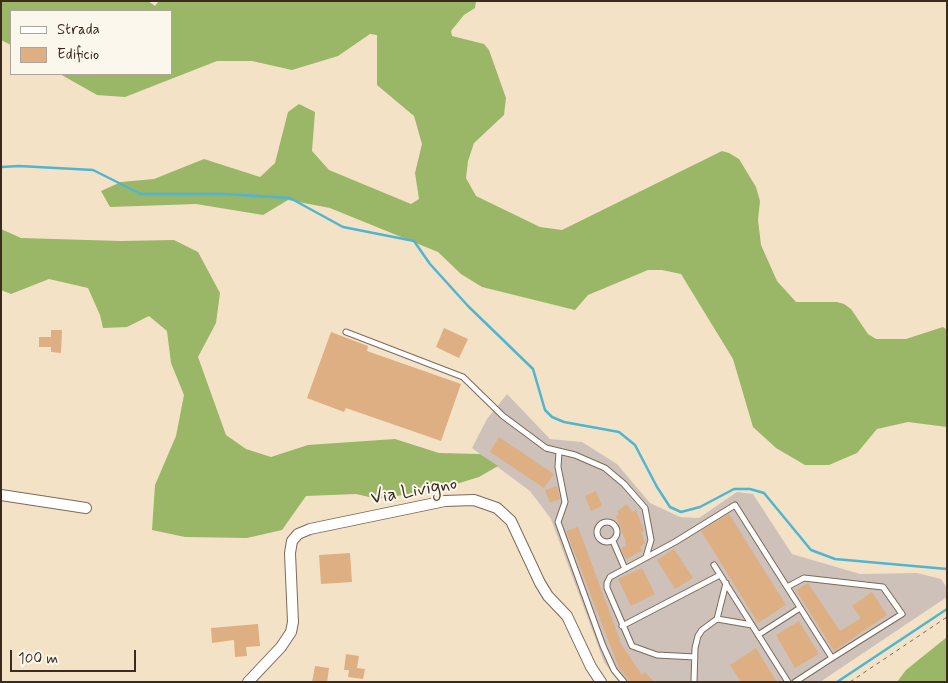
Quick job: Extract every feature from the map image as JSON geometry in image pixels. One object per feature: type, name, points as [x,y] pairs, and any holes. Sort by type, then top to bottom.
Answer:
[{"type":"street","points":[[1,496],[86,508]]},
{"type":"street","name":"Via Livigno","points":[[248,682],[281,647],[291,632],[293,622],[290,553],[292,542],[298,534],[310,529],[445,501],[474,500],[497,508],[511,521],[542,587],[551,600],[567,616],[591,667],[601,682]]},
{"type":"lane","points":[[346,332],[463,377],[503,416],[546,448],[575,455],[605,468],[645,508],[651,540],[646,557]]},
{"type":"lane","points":[[559,452],[558,467],[565,502],[558,522],[603,646],[614,670],[624,682]]},
{"type":"lane","points":[[695,657],[657,656],[638,650],[630,643],[607,588],[610,577],[734,505],[832,658]]},
{"type":"lane","points":[[613,541],[608,543],[599,540],[596,530],[599,525],[606,522],[614,524],[617,533],[613,541],[625,569]]},
{"type":"lane","points":[[714,565],[788,682]]},
{"type":"lane","points":[[622,626],[720,575]]},
{"type":"lane","points":[[787,587],[804,578],[883,587],[902,614],[795,682]]},
{"type":"lane","points":[[694,682],[698,636],[717,619],[726,584]]},
{"type":"lane","points":[[758,635],[800,608]]},
{"type":"lane","points":[[717,619],[752,625]]},
{"type":"path","points":[[850,682],[947,617]]},
{"type":"shaded area","points":[[507,394],[550,439],[582,442],[617,464],[650,503],[680,517],[699,518],[737,492],[753,494],[792,554],[860,574],[917,573],[941,579],[947,588],[947,597],[820,682],[619,682],[604,662],[551,519],[530,491],[472,448],[487,419]]},
{"type":"green space","points":[[1,1],[148,1],[155,6],[159,1],[476,1],[475,8],[464,15],[451,31],[452,36],[484,44],[489,50],[506,98],[504,115],[474,143],[468,161],[466,178],[476,196],[540,227],[562,230],[722,151],[729,153],[739,159],[756,187],[760,201],[758,220],[761,245],[777,281],[796,302],[837,302],[844,304],[851,309],[868,334],[876,339],[906,339],[943,327],[947,330],[947,427],[908,422],[877,429],[857,453],[829,465],[805,465],[776,448],[753,427],[733,359],[681,274],[662,270],[648,270],[588,295],[575,310],[482,287],[461,274],[438,252],[330,208],[288,200],[263,215],[196,204],[110,207],[101,191],[121,182],[154,179],[204,159],[260,177],[275,163],[288,112],[299,104],[315,112],[312,151],[329,170],[411,204],[419,199],[415,173],[422,144],[414,116],[377,85],[377,35],[370,34],[338,56],[292,70],[252,61],[217,61],[125,97],[97,95],[62,75],[172,75],[172,10],[10,10],[10,44],[1,40]]},
{"type":"green space","points":[[1,229],[21,238],[121,241],[174,240],[198,252],[220,293],[216,323],[198,357],[226,435],[246,449],[271,457],[308,445],[395,439],[439,453],[480,454],[498,466],[479,477],[440,489],[378,499],[356,494],[306,496],[282,530],[247,538],[185,537],[152,530],[155,485],[176,436],[184,395],[171,363],[167,331],[149,316],[127,327],[103,328],[100,315],[88,288],[49,279],[11,294],[1,290]]},
{"type":"green space","points":[[947,637],[947,682],[897,682],[906,670]]},
{"type":"building","points":[[444,328],[468,339],[459,358],[436,347]]},
{"type":"building","points":[[51,330],[62,330],[61,353],[51,352],[51,347],[39,347],[39,337],[51,337]]},
{"type":"building","points":[[331,332],[368,346],[367,351],[461,384],[441,441],[346,408],[344,412],[307,398]]},
{"type":"building","points":[[499,437],[554,474],[544,488],[490,452]]},
{"type":"building","points":[[557,486],[560,499],[550,503],[545,490]]},
{"type":"building","points":[[596,491],[602,506],[591,511],[585,496]]},
{"type":"building","points":[[627,504],[632,512],[636,510],[644,531],[641,532],[645,543],[640,547],[642,551],[626,559],[621,548],[626,546],[625,539],[616,516],[619,515],[617,511]]},
{"type":"building","points":[[729,514],[786,605],[758,623],[701,531]]},
{"type":"building","points":[[578,527],[619,641],[642,675],[645,672],[654,682],[631,682],[619,668],[566,531]]},
{"type":"building","points":[[674,549],[693,578],[675,589],[657,560]]},
{"type":"building","points":[[350,553],[352,582],[321,584],[319,555]]},
{"type":"building","points":[[642,568],[655,594],[631,606],[618,579]]},
{"type":"building","points":[[808,583],[840,631],[861,618],[852,606],[872,592],[887,615],[834,651],[796,590]]},
{"type":"building","points":[[799,621],[819,654],[795,668],[776,635]]},
{"type":"building","points":[[258,624],[260,646],[246,647],[247,656],[235,657],[234,640],[212,643],[211,628]]},
{"type":"building","points":[[756,648],[777,682],[741,682],[730,665]]},
{"type":"building","points":[[346,654],[359,656],[357,668],[365,669],[363,679],[348,677],[349,670],[344,670]]},
{"type":"building","points":[[315,666],[329,668],[327,682],[312,682]]},
{"type":"waterway","points":[[1,167],[19,166],[93,170],[141,194],[224,194],[290,198],[343,227],[414,241],[430,264],[468,306],[533,369],[545,410],[552,417],[564,422],[619,432],[635,445],[670,507],[681,512],[700,507],[734,489],[750,489],[764,493],[811,550],[835,559],[947,569]]},
{"type":"waterway","points":[[837,682],[947,609]]}]
